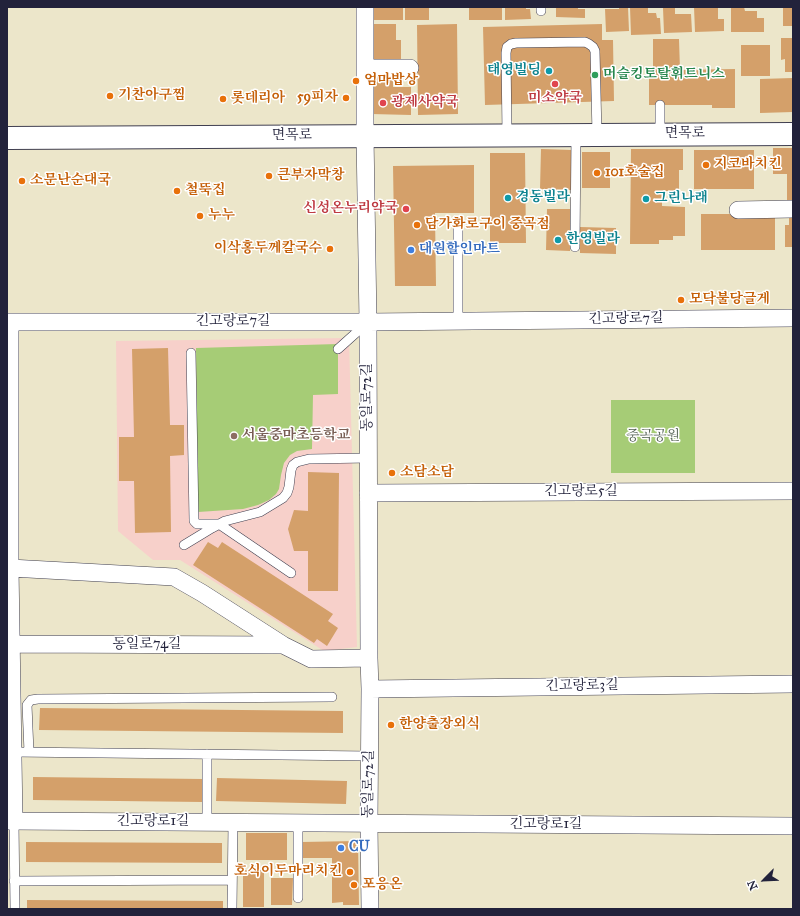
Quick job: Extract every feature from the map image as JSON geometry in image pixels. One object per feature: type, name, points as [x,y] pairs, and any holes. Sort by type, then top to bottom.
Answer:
[{"type":"street","name":"동일로72길","points":[[365,7],[365,136],[368,322],[370,909]]},
{"type":"street","points":[[365,68],[410,68]]},
{"type":"street","name":"면목로","points":[[7,138],[793,134]]},
{"type":"street","points":[[738,210],[793,209]]},
{"type":"street","name":"긴고랑로7길","points":[[8,322],[368,322],[793,318]]},
{"type":"street","points":[[8,322],[11,644],[21,752],[10,821]]},
{"type":"street","name":"긴고랑로5길","points":[[368,493],[793,491]]},
{"type":"street","points":[[10,568],[174,577],[284,645],[311,659],[369,658]]},
{"type":"street","name":"동일로74길","points":[[11,644],[284,645]]},
{"type":"street","name":"긴고랑로3길","points":[[370,689],[793,684]]},
{"type":"street","name":"긴고랑로1길","points":[[10,821],[793,826]]},
{"type":"lane","points":[[507,135],[507,47],[516,43],[585,42],[593,47],[595,51],[575,247]]},
{"type":"lane","points":[[660,105],[660,134]]},
{"type":"lane","points":[[458,228],[458,321]]},
{"type":"lane","points":[[338,348],[368,322]]},
{"type":"lane","points":[[191,354],[194,521],[197,524],[219,524],[291,573]]},
{"type":"lane","points":[[184,545],[225,521],[260,512],[283,498],[289,487],[290,470],[297,462],[309,459],[368,458]]},
{"type":"lane","points":[[332,697],[31,700],[27,705],[21,752],[370,756]]},
{"type":"lane","points":[[207,754],[207,822]]},
{"type":"lane","points":[[10,821],[15,909]]},
{"type":"lane","points":[[232,909],[233,823]]},
{"type":"lane","points":[[298,823],[298,898]]},
{"type":"lane","points":[[14,881],[232,880]]},
{"type":"shaded area","name":"서울중마초등학교","points":[[349,338],[357,647],[324,651],[180,560],[153,560],[118,531],[116,341]]},
{"type":"green space","points":[[338,344],[338,394],[313,395],[312,449],[297,451],[290,455],[284,463],[279,489],[276,494],[269,500],[258,505],[243,509],[198,512],[196,348]]},
{"type":"green space","name":"중곡공원","points":[[611,400],[695,400],[695,473],[611,473]]},
{"type":"building","points":[[372,7],[403,7],[403,20],[372,20]]},
{"type":"building","points":[[405,7],[429,7],[429,20],[405,20]]},
{"type":"building","points":[[469,7],[502,7],[502,20],[469,20]]},
{"type":"building","points":[[505,7],[526,7],[526,9],[530,9],[531,19],[505,20]]},
{"type":"building","points":[[556,7],[578,7],[578,9],[585,9],[585,18],[556,17]]},
{"type":"building","points":[[619,7],[628,7],[629,31],[606,32],[605,9],[619,9]]},
{"type":"building","points":[[630,7],[648,7],[648,13],[656,13],[657,18],[660,18],[661,34],[631,35]]},
{"type":"building","points":[[694,7],[718,7],[718,19],[724,19],[724,31],[695,32]]},
{"type":"building","points":[[731,7],[744,7],[745,11],[757,11],[757,18],[764,18],[764,32],[731,32]]},
{"type":"building","points":[[783,7],[793,7],[793,26],[783,26]]},
{"type":"building","points":[[663,8],[675,8],[675,14],[691,14],[692,32],[664,33]]},
{"type":"building","points":[[371,24],[396,24],[396,40],[401,40],[401,64],[371,63]]},
{"type":"building","points":[[457,24],[458,114],[418,115],[417,25]]},
{"type":"building","name":"태영빌딩","points":[[602,24],[602,40],[613,40],[614,101],[485,105],[483,27]]},
{"type":"building","points":[[781,38],[793,38],[793,72],[785,72],[785,59],[781,60]]},
{"type":"building","points":[[653,39],[679,39],[680,70],[735,69],[735,108],[712,108],[712,105],[649,105],[649,71],[653,71]]},
{"type":"building","points":[[741,45],[770,45],[770,76],[741,76]]},
{"type":"building","points":[[371,73],[393,73],[393,87],[411,87],[411,115],[371,114]]},
{"type":"building","points":[[793,78],[793,112],[760,113],[760,79]]},
{"type":"building","points":[[773,148],[793,148],[793,202],[787,202],[787,174],[773,174]]},
{"type":"building","points":[[541,149],[572,150],[571,190],[540,189]]},
{"type":"building","name":"그린나래","points":[[631,149],[683,149],[683,170],[679,170],[679,191],[662,191],[662,206],[685,207],[685,236],[673,236],[673,240],[659,240],[659,244],[630,244]]},
{"type":"building","points":[[694,150],[754,150],[754,189],[694,189]]},
{"type":"building","points":[[582,152],[610,152],[610,188],[582,188]]},
{"type":"building","name":"경동빌라","points":[[490,153],[525,153],[526,243],[490,243]]},
{"type":"building","points":[[474,165],[474,213],[435,213],[436,286],[395,286],[393,166]]},
{"type":"building","name":"한영빌라","points":[[547,209],[570,209],[570,251],[546,250]]},
{"type":"building","points":[[701,214],[775,214],[775,250],[701,250]]},
{"type":"building","points":[[789,214],[793,214],[793,247],[785,247],[785,225],[789,225]]},
{"type":"building","points":[[580,227],[616,228],[616,254],[580,253]]},
{"type":"building","points":[[168,348],[170,425],[184,425],[184,455],[170,456],[171,532],[135,533],[134,481],[119,481],[119,437],[134,437],[132,349]]},
{"type":"building","points":[[308,472],[339,473],[338,591],[308,591],[308,551],[294,551],[288,529],[294,510],[308,511]]},
{"type":"building","points":[[208,542],[218,548],[222,542],[333,614],[328,621],[338,628],[327,646],[317,639],[314,643],[193,565]]},
{"type":"building","points":[[40,708],[343,711],[343,733],[39,730]]},
{"type":"building","points":[[33,777],[203,779],[203,802],[33,800]]},
{"type":"building","points":[[217,778],[347,781],[346,804],[216,801]]},
{"type":"building","points":[[246,833],[287,833],[287,860],[246,860]]},
{"type":"building","points":[[358,841],[359,905],[343,905],[343,902],[332,903],[332,858],[301,858],[301,842]]},
{"type":"building","points":[[26,842],[222,843],[222,863],[26,862]]},
{"type":"building","points":[[243,870],[264,870],[264,907],[243,907]]},
{"type":"building","points":[[271,878],[293,878],[292,905],[271,905]]},
{"type":"building","points":[[27,900],[223,901],[223,909],[27,909]]},
{"type":"place","name":"태영빌딩","points":[[549,71]]},
{"type":"place","name":"머슬킹토탈휘트니스","points":[[595,75]]},
{"type":"place","name":"엄마밥상","points":[[356,81]]},
{"type":"place","name":"미소약국","points":[[555,84]]},
{"type":"place","name":"기찬아구찜","points":[[110,96]]},
{"type":"place","name":"59피자","points":[[346,98]]},
{"type":"place","name":"롯데리아","points":[[223,99]]},
{"type":"place","name":"광제사약국","points":[[383,103]]},
{"type":"place","name":"지코바치킨","points":[[706,165]]},
{"type":"place","name":"101호술집","points":[[597,173]]},
{"type":"place","name":"큰부자막창","points":[[269,176]]},
{"type":"place","name":"소문난순대국","points":[[22,181]]},
{"type":"place","name":"철뚝집","points":[[177,191]]},
{"type":"place","name":"경동빌라","points":[[508,198]]},
{"type":"place","name":"그린나래","points":[[646,199]]},
{"type":"place","name":"신성온누리약국","points":[[406,209]]},
{"type":"place","name":"누누","points":[[200,216]]},
{"type":"place","name":"담가화로구이 중곡점","points":[[417,225]]},
{"type":"place","name":"한영빌라","points":[[558,240]]},
{"type":"place","name":"이삭홍두께칼국수","points":[[330,249]]},
{"type":"place","name":"대원할인마트","points":[[411,250]]},
{"type":"place","name":"모닥불당글게","points":[[681,300]]},
{"type":"place","name":"서울중마초등학교","points":[[234,436]]},
{"type":"place","name":"소담소담","points":[[392,473]]},
{"type":"place","name":"한양출장외식","points":[[391,725]]},
{"type":"place","name":"CU","points":[[341,848]]},
{"type":"place","name":"호식이두마리치킨","points":[[350,872]]},
{"type":"place","name":"포응온","points":[[354,885]]}]
